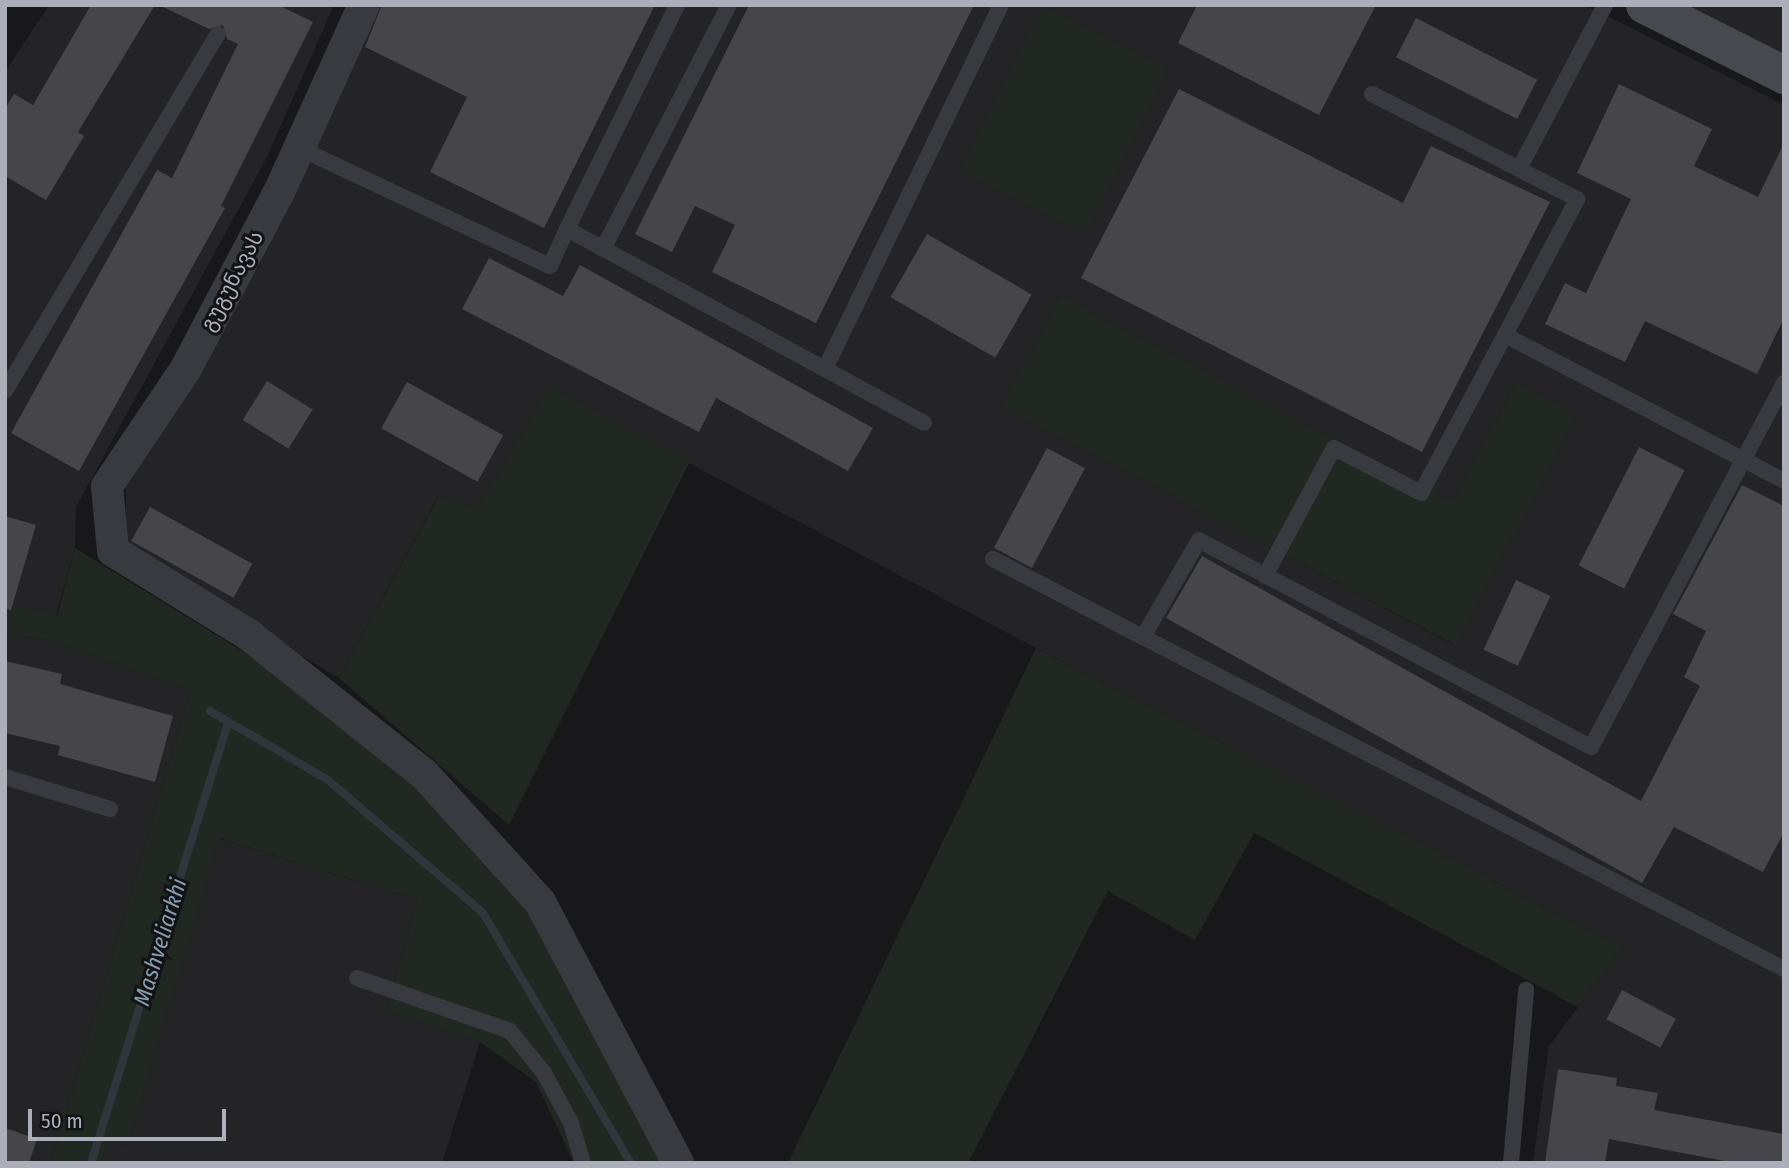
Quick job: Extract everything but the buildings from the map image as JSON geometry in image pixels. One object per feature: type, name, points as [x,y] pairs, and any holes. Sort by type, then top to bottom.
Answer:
[{"type":"main road","points":[[1645,5],[1781,66]]},
{"type":"street","name":"გუგუნავას","points":[[364,5],[299,148],[185,370],[107,486],[113,551],[248,635],[424,774],[540,902],[678,1163]]},
{"type":"lane","points":[[299,148],[550,266],[677,5]]},
{"type":"lane","points":[[603,249],[729,5]]},
{"type":"lane","points":[[825,369],[1001,5]]},
{"type":"lane","points":[[1519,169],[1605,5]]},
{"type":"lane","points":[[5,391],[218,34]]},
{"type":"lane","points":[[1265,576],[1334,448],[1421,493],[1577,199],[1373,94]]},
{"type":"lane","points":[[567,229],[924,423]]},
{"type":"lane","points":[[1505,335],[1784,481]]},
{"type":"lane","points":[[1143,637],[1199,540],[1591,747],[1784,383]]},
{"type":"lane","points":[[993,559],[1784,969]]},
{"type":"lane","points":[[5,777],[110,809]]},
{"type":"lane","points":[[357,978],[510,1031],[550,1083],[571,1123],[583,1163]]},
{"type":"lane","points":[[1511,1163],[1526,990]]},
{"type":"shaded area","points":[[49,5],[333,7],[267,157],[76,507],[75,548],[56,616],[5,600],[5,72]]},
{"type":"shaded area","points":[[380,5],[1585,5],[1784,105],[1784,1163],[1533,1163],[1549,1046],[1623,947],[1036,648],[550,389],[476,511],[438,497],[339,678],[125,551],[126,482],[258,268]],"holes":[[[1061,296],[1452,503],[1516,383],[1454,645],[1003,406]]]},
{"type":"shaded area","points":[[1682,5],[1784,5],[1784,57]]},
{"type":"shaded area","points":[[1044,6],[1168,69],[1084,234],[960,171]]},
{"type":"shaded area","points":[[1061,296],[1452,502],[1516,383],[1577,415],[1455,645],[1002,406]]},
{"type":"shaded area","points":[[550,388],[690,461],[509,825],[339,678],[439,496],[476,511]]},
{"type":"shaded area","points":[[75,548],[260,662],[411,781],[530,910],[665,1163],[574,1163],[536,1082],[480,1042],[386,1010],[418,900],[219,838],[127,1146],[108,1140],[101,1163],[51,1163],[191,690],[50,640],[5,634],[5,600],[57,616]]},
{"type":"shaded area","points":[[5,634],[50,640],[191,690],[51,1163],[5,1163]]},
{"type":"shaded area","points":[[1036,648],[1623,947],[1578,1007],[1254,833],[1195,940],[1108,891],[968,1163],[788,1163]]},
{"type":"shaded area","points":[[218,838],[418,900],[386,1010],[480,1042],[442,1163],[101,1163],[108,1140],[127,1146]]},
{"type":"waterway","points":[[210,711],[328,780],[483,913],[631,1163]]},
{"type":"waterway","name":"Mashveliarkhi","points":[[91,1163],[228,722]]}]
